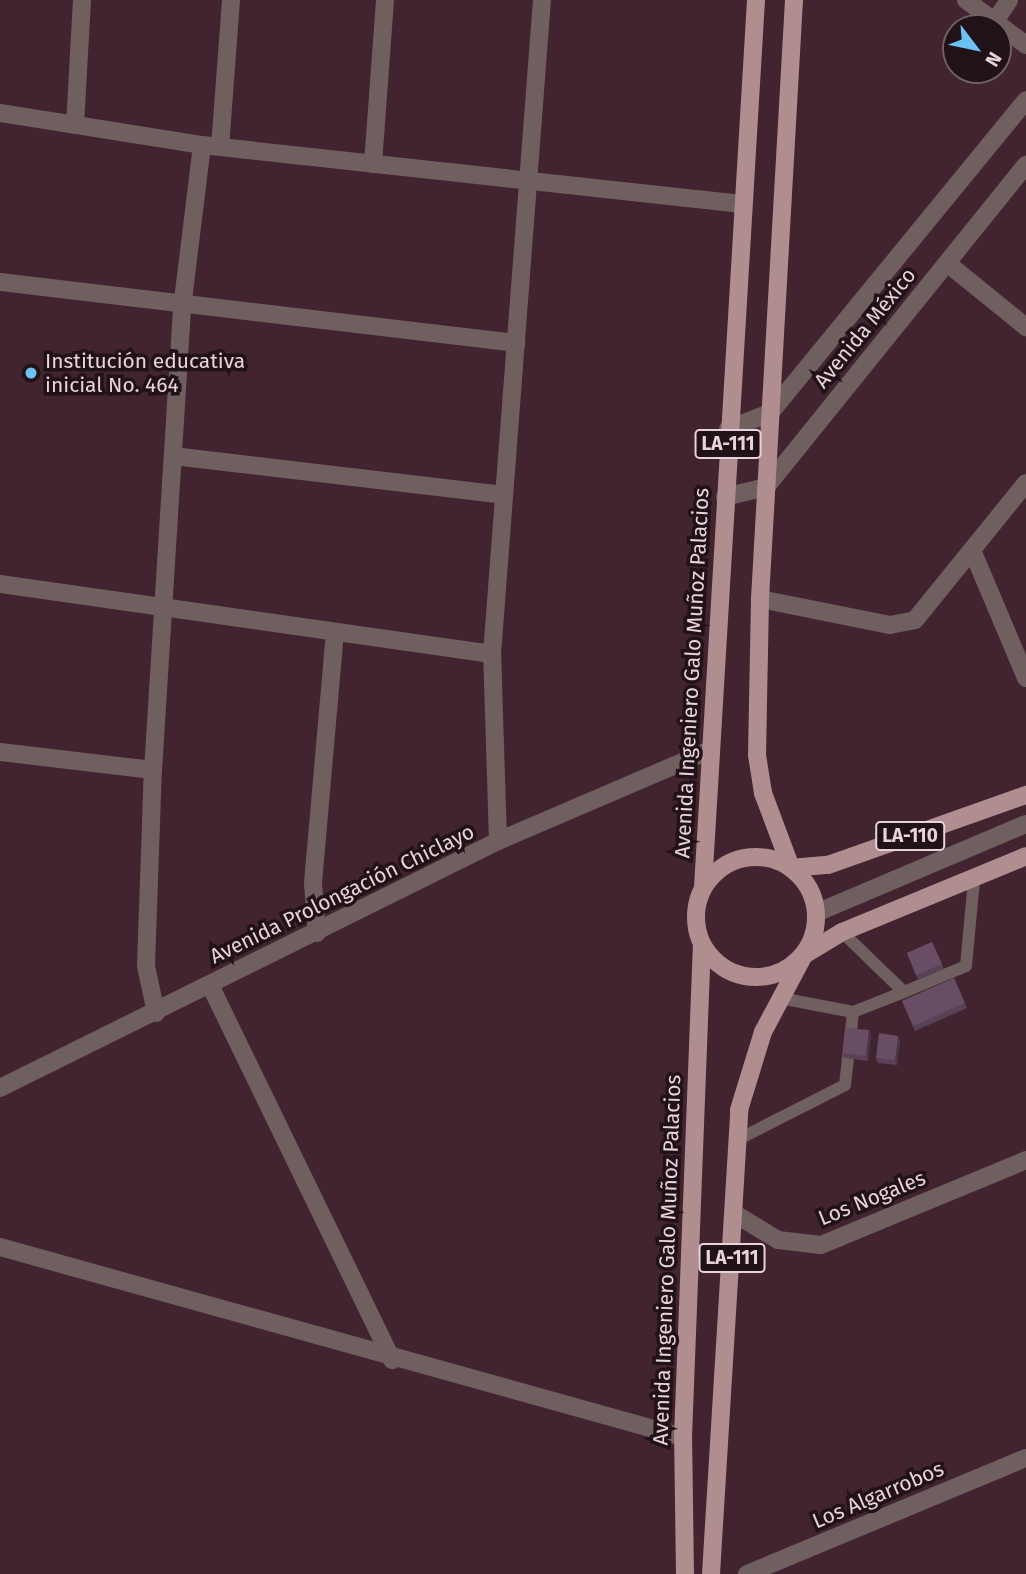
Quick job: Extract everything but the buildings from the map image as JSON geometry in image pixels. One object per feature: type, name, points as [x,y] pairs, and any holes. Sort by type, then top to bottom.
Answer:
[{"type":"main road","name":"Avenida Ingeniero Galo Muñoz Palacios","points":[[703,887],[756,0]]},
{"type":"main road","name":"LA-111","points":[[791,868],[763,793],[757,755],[760,599],[794,0]]},
{"type":"main road","name":"LA-110","points":[[703,887],[716,872],[752,856],[791,868],[828,865],[1026,794]]},
{"type":"main road","points":[[703,887],[695,927],[702,947],[723,968],[751,978],[771,977],[842,932],[1026,856]]},
{"type":"main road","points":[[791,868],[804,880],[816,913],[804,955]]},
{"type":"main road","name":"Avenida Ingeniero Galo Muñoz Palacios","points":[[685,1574],[683,1437],[702,947]]},
{"type":"main road","name":"LA-111","points":[[711,1574],[735,1214],[737,1140],[747,1070],[780,998],[804,955]]},
{"type":"street","points":[[75,125],[82,0]]},
{"type":"street","points":[[220,148],[231,0]]},
{"type":"street","points":[[373,164],[385,0]]},
{"type":"street","points":[[498,841],[492,654],[526,181],[542,0]]},
{"type":"street","points":[[966,0],[985,14]]},
{"type":"street","points":[[1012,35],[1026,46]]},
{"type":"street","name":"Avenida México","points":[[729,429],[770,413],[1026,100]]},
{"type":"street","points":[[0,113],[220,148],[742,204]]},
{"type":"street","points":[[156,1013],[146,966],[153,770],[183,308],[202,145]]},
{"type":"street","name":"Avenida México","points":[[766,487],[1026,165]]},
{"type":"street","points":[[947,263],[1026,327]]},
{"type":"street","points":[[0,282],[183,308],[516,342]]},
{"type":"street","points":[[173,456],[504,495]]},
{"type":"street","points":[[760,599],[890,625],[915,620],[1026,483]]},
{"type":"street","points":[[725,497],[766,487]]},
{"type":"street","points":[[972,550],[1026,678]]},
{"type":"street","points":[[0,584],[492,654]]},
{"type":"street","points":[[317,933],[313,883],[335,632]]},
{"type":"street","name":"Avenida Prolongación Chiclayo","points":[[0,1088],[156,1013],[498,841],[710,750]]},
{"type":"street","points":[[0,752],[153,770]]},
{"type":"street","points":[[816,913],[1026,824]]},
{"type":"street","points":[[211,985],[392,1360]]},
{"type":"street","name":"Los Nogales","points":[[735,1214],[778,1240],[821,1245],[1026,1160]]},
{"type":"street","points":[[0,1247],[392,1360],[683,1437]]},
{"type":"street","name":"Los Algarrobos","points":[[747,1574],[1026,1458]]},
{"type":"lane","points":[[780,998],[853,1012],[966,966],[974,879]]},
{"type":"lane","points":[[842,932],[904,992]]},
{"type":"lane","points":[[737,1140],[845,1085],[853,1012]]},
{"type":"place","name":"Institución educativa inicial No. 464","points":[[31,373]]}]
